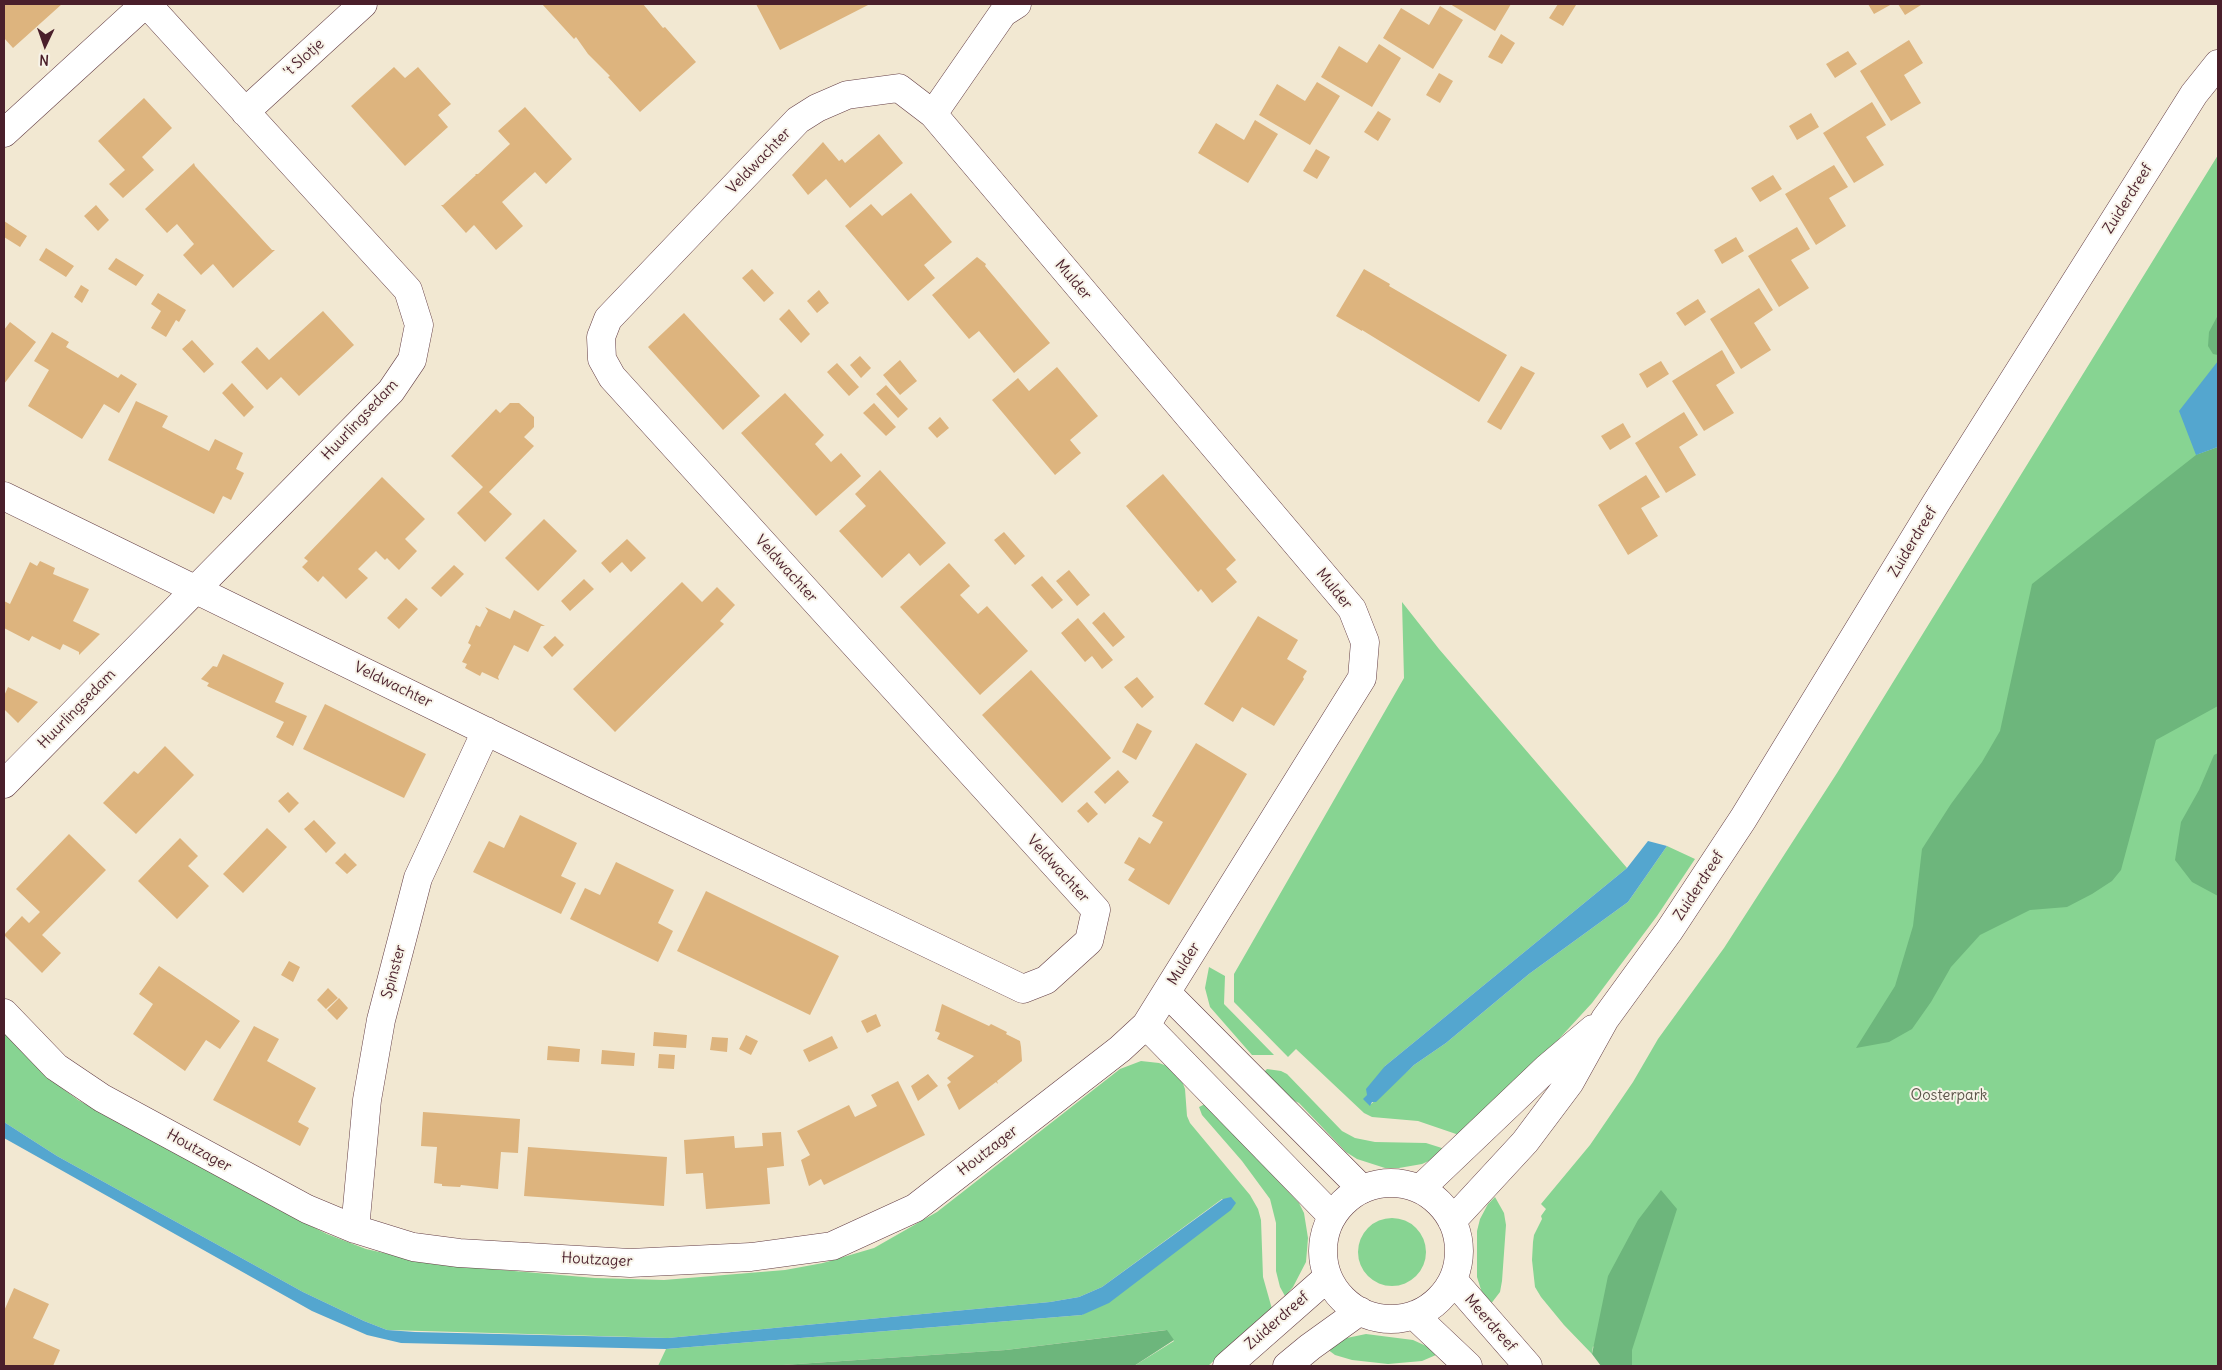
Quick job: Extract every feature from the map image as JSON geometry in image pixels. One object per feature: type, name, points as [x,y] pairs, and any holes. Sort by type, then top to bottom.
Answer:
[{"type":"street","name":"Huurlingsedam","points":[[4,133],[146,4],[408,290],[419,324],[412,360],[391,391],[4,784]]},
{"type":"street","name":"'t Slotje","points":[[245,112],[364,4]]},
{"type":"street","points":[[933,114],[1005,7]]},
{"type":"street","name":"Zuiderdreef","points":[[1452,1221],[1525,1142],[1570,1082],[1605,1019],[1669,932],[1743,819],[1936,503],[2125,202],[2194,94],[2218,64]]},
{"type":"street","name":"Veldwachter","points":[[4,496],[1023,989],[1046,980],[1089,941],[1096,910],[612,377],[602,359],[601,337],[608,320],[798,120],[817,108],[847,95],[899,88],[933,114]]},
{"type":"street","name":"Mulder","points":[[933,114],[1352,609],[1365,642],[1362,678],[1167,993],[1362,1189]]},
{"type":"street","name":"Spinster","points":[[355,1229],[367,1100],[380,1029],[418,878],[486,730]]},
{"type":"street","name":"Houtzager","points":[[4,1013],[56,1067],[102,1098],[307,1209],[355,1229],[413,1246],[459,1253],[630,1263],[751,1257],[832,1246],[915,1208],[1120,1049],[1146,1025],[1167,993]]},
{"type":"street","name":"Zuiderdreef","points":[[1420,1189],[1547,1068],[1605,1019]]},
{"type":"street","points":[[1146,1025],[1332,1216]]},
{"type":"street","points":[[1400,1183],[1420,1189],[1433,1197],[1452,1221],[1458,1241],[1458,1261],[1453,1280],[1443,1295],[1430,1307],[1414,1315],[1386,1318],[1360,1311],[1346,1302],[1328,1276],[1323,1256],[1325,1236],[1332,1216],[1345,1200],[1362,1189],[1381,1184],[1400,1183]]},
{"type":"street","name":"Zuiderdreef","points":[[1228,1366],[1328,1276]]},
{"type":"street","name":"Meerdreef","points":[[1453,1280],[1528,1366]]},
{"type":"street","points":[[1287,1366],[1360,1311]]},
{"type":"street","points":[[1414,1315],[1468,1366]]},
{"type":"green space","name":"Oosterpark","points":[[2218,155],[2218,368],[2198,454],[2218,447],[2218,1366],[1607,1366],[1593,1346],[1592,1354],[1564,1325],[1535,1287],[1532,1260],[1533,1242],[1534,1235],[1542,1219],[1541,1216],[1546,1209],[1541,1204],[1590,1145],[1633,1082],[1658,1039],[1724,948],[1837,773]]},
{"type":"green space","points":[[2218,315],[2218,355],[2213,354],[2208,346],[2209,332]]},
{"type":"green space","points":[[2218,447],[2218,706],[2156,740],[2121,870],[2112,881],[2067,907],[2030,910],[1980,935],[1951,967],[1931,1002],[1912,1029],[1889,1042],[1856,1048],[1895,986],[1913,926],[1922,849],[1951,804],[1982,762],[2000,731],[2032,584],[2196,455]]},
{"type":"green space","points":[[1402,602],[1439,649],[1627,868],[1385,1066],[1370,1105],[1414,1065],[1446,1043],[1529,974],[1628,902],[1667,846],[1695,859],[1657,916],[1592,1003],[1535,1065],[1459,1135],[1418,1121],[1372,1117],[1364,1113],[1296,1049],[1288,1057],[1234,1002],[1234,974],[1404,678]]},
{"type":"green space","points":[[2218,753],[2218,896],[2192,882],[2175,860],[2181,822],[2199,790],[2214,755]]},
{"type":"green space","points":[[1209,967],[1225,976],[1224,1004],[1274,1055],[1252,1055],[1210,1007],[1205,988]]},
{"type":"green space","points":[[4,1032],[54,1082],[78,1100],[281,1211],[327,1234],[366,1249],[433,1264],[595,1278],[664,1280],[785,1270],[823,1263],[874,1248],[937,1212],[1120,1069],[1141,1061],[1159,1063],[1167,1066],[1182,1081],[1185,1089],[1187,1116],[1190,1123],[1250,1195],[1258,1209],[1261,1220],[1263,1277],[1272,1309],[1208,1366],[1134,1366],[1174,1341],[1166,1330],[1006,1350],[768,1366],[658,1366],[666,1349],[1082,1315],[1227,1199],[1222,1199],[1102,1287],[1079,1297],[1050,1302],[668,1338],[387,1330],[303,1292],[57,1156],[4,1122]]},
{"type":"green space","points":[[1267,1069],[1287,1074],[1342,1131],[1355,1138],[1375,1142],[1426,1143],[1445,1149],[1431,1160],[1422,1164],[1399,1168],[1385,1168],[1357,1159],[1346,1152],[1299,1103],[1284,1096],[1263,1073]]},
{"type":"green space","points":[[1205,1104],[1299,1203],[1304,1213],[1308,1238],[1306,1262],[1293,1287],[1285,1296],[1280,1287],[1276,1271],[1276,1223],[1270,1199],[1242,1161],[1202,1115],[1199,1107]]},
{"type":"green space","points":[[1661,1190],[1677,1209],[1632,1350],[1632,1366],[1601,1366],[1592,1354],[1608,1276],[1638,1220]]},
{"type":"green space","points":[[1495,1197],[1504,1213],[1506,1225],[1500,1292],[1490,1305],[1483,1296],[1477,1277],[1477,1231],[1480,1219],[1488,1204]]},
{"type":"green space","points":[[1392,1218],[1405,1221],[1416,1228],[1423,1239],[1426,1252],[1423,1265],[1416,1276],[1405,1283],[1392,1286],[1379,1283],[1368,1276],[1361,1265],[1358,1252],[1361,1239],[1368,1228],[1379,1221]]},
{"type":"green space","points":[[1167,1330],[1174,1340],[1134,1366],[768,1366],[1006,1350]]},
{"type":"green space","points":[[1366,1334],[1413,1340],[1435,1350],[1436,1355],[1422,1361],[1388,1364],[1352,1360],[1335,1355],[1327,1349],[1342,1339]]},
{"type":"water","points":[[2218,361],[2218,447],[2196,455],[2179,411]]},
{"type":"water","points":[[1648,841],[1667,846],[1628,902],[1529,974],[1446,1043],[1414,1065],[1376,1102],[1372,1102],[1370,1106],[1363,1099],[1367,1095],[1366,1089],[1385,1066],[1627,868]]},
{"type":"water","points":[[4,1122],[57,1156],[303,1292],[387,1330],[415,1332],[668,1338],[1050,1302],[1079,1297],[1102,1287],[1223,1199],[1231,1197],[1236,1203],[1231,1210],[1109,1303],[1082,1315],[666,1349],[401,1343],[367,1335],[312,1311],[4,1138]]},
{"type":"building","points":[[4,4],[62,4],[13,48],[4,38]]},
{"type":"building","points":[[542,4],[643,4],[696,62],[640,112],[608,77],[610,76],[588,54],[576,37],[574,39]]},
{"type":"building","points":[[756,4],[870,4],[780,50]]},
{"type":"building","points":[[1450,4],[1511,4],[1495,31]]},
{"type":"building","points":[[1558,4],[1576,5],[1563,26],[1549,18]]},
{"type":"building","points":[[1868,4],[1892,4],[1874,14]]},
{"type":"building","points":[[1898,4],[1920,4],[1921,5],[1905,15]]},
{"type":"building","points":[[1440,6],[1463,20],[1433,69],[1383,38],[1401,8],[1429,25]]},
{"type":"building","points":[[1501,34],[1515,43],[1502,64],[1488,57]]},
{"type":"building","points":[[1909,40],[1923,63],[1904,75],[1921,103],[1891,121],[1860,71]]},
{"type":"building","points":[[1379,44],[1401,58],[1372,107],[1321,77],[1339,46],[1367,63]]},
{"type":"building","points":[[1848,51],[1857,64],[1835,78],[1826,64]]},
{"type":"building","points":[[394,67],[405,78],[418,67],[451,104],[438,115],[448,127],[405,166],[351,106]]},
{"type":"building","points":[[1439,73],[1453,81],[1440,103],[1426,95]]},
{"type":"building","points":[[1317,82],[1340,96],[1310,145],[1259,115],[1277,84],[1305,101]]},
{"type":"building","points":[[144,98],[172,128],[142,157],[154,170],[123,198],[109,184],[125,170],[98,141]]},
{"type":"building","points":[[1872,102],[1886,125],[1866,137],[1884,165],[1854,183],[1823,133]]},
{"type":"building","points":[[525,107],[572,159],[546,184],[535,172],[502,202],[523,226],[496,250],[474,225],[466,233],[441,205],[510,144],[498,131]]},
{"type":"building","points":[[1378,111],[1391,119],[1378,141],[1364,132]]},
{"type":"building","points":[[1811,113],[1819,127],[1797,140],[1789,126]]},
{"type":"building","points":[[1255,120],[1278,134],[1248,183],[1198,153],[1216,123],[1244,140]]},
{"type":"building","points":[[879,134],[903,163],[850,208],[826,179],[808,195],[792,175],[823,142],[839,161],[842,159],[845,163]]},
{"type":"building","points":[[1316,149],[1330,157],[1317,179],[1303,171]]},
{"type":"building","points":[[194,163],[272,250],[275,250],[233,288],[213,264],[201,275],[183,255],[194,244],[177,224],[167,233],[145,209]]},
{"type":"building","points":[[1834,165],[1848,187],[1829,198],[1846,226],[1816,245],[1785,194]]},
{"type":"building","points":[[1773,175],[1782,189],[1760,202],[1751,188]]},
{"type":"building","points":[[911,193],[952,242],[924,265],[935,278],[908,301],[845,226],[871,204],[882,216]]},
{"type":"building","points":[[96,205],[109,220],[98,231],[84,216]]},
{"type":"building","points":[[4,221],[27,236],[20,247],[4,237]]},
{"type":"building","points":[[1797,227],[1810,249],[1791,260],[1809,288],[1779,307],[1748,256]]},
{"type":"building","points":[[1736,237],[1744,251],[1722,264],[1714,250]]},
{"type":"building","points":[[46,248],[74,266],[66,277],[39,260]]},
{"type":"building","points":[[977,257],[986,264],[985,266],[1050,343],[1014,373],[979,331],[969,339],[932,295]]},
{"type":"building","points":[[116,258],[144,275],[136,286],[108,269]]},
{"type":"building","points":[[752,269],[774,293],[764,302],[742,278]]},
{"type":"building","points":[[1364,269],[1390,284],[1389,286],[1507,355],[1479,402],[1336,316]]},
{"type":"building","points":[[81,285],[89,290],[82,303],[74,297]]},
{"type":"building","points":[[1759,288],[1773,310],[1754,323],[1771,350],[1741,369],[1710,319]]},
{"type":"building","points":[[819,290],[829,303],[817,313],[807,301]]},
{"type":"building","points":[[158,293],[186,310],[179,322],[176,320],[166,337],[151,328],[161,311],[151,304]]},
{"type":"building","points":[[1698,299],[1706,312],[1685,326],[1676,313]]},
{"type":"building","points":[[789,309],[810,334],[801,343],[779,319]]},
{"type":"building","points":[[323,311],[354,345],[299,396],[281,377],[267,390],[241,362],[257,347],[269,360]]},
{"type":"building","points":[[684,313],[760,396],[723,430],[648,347]]},
{"type":"building","points":[[10,322],[36,342],[4,384],[4,330]]},
{"type":"building","points":[[52,332],[69,342],[66,347],[118,378],[121,374],[137,384],[119,413],[104,404],[82,439],[28,406],[49,370],[34,361]]},
{"type":"building","points":[[192,340],[214,364],[204,373],[182,349]]},
{"type":"building","points":[[1722,350],[1735,373],[1716,385],[1734,413],[1704,431],[1672,381]]},
{"type":"building","points":[[860,356],[871,368],[861,378],[850,365]]},
{"type":"building","points":[[900,360],[917,381],[900,395],[883,375]]},
{"type":"building","points":[[1661,361],[1669,374],[1647,388],[1639,374]]},
{"type":"building","points":[[837,363],[859,387],[849,396],[827,372]]},
{"type":"building","points":[[1521,366],[1535,373],[1501,430],[1487,422]]},
{"type":"building","points":[[1057,367],[1098,416],[1070,440],[1081,453],[1055,475],[992,400],[1018,378],[1029,391]]},
{"type":"building","points":[[232,383],[254,407],[244,417],[222,393]]},
{"type":"building","points":[[886,385],[908,409],[898,418],[876,394]]},
{"type":"building","points":[[785,393],[824,435],[815,444],[831,462],[841,453],[861,476],[816,516],[741,433]]},
{"type":"building","points":[[136,401],[168,416],[162,427],[209,451],[215,439],[243,453],[236,469],[244,473],[231,500],[223,496],[214,514],[108,460]]},
{"type":"building","points":[[510,403],[519,403],[534,417],[534,427],[524,437],[534,446],[489,492],[512,514],[485,542],[457,513],[483,487],[451,456],[496,409],[500,413]]},
{"type":"building","points":[[874,403],[896,427],[886,436],[863,413]]},
{"type":"building","points":[[1684,412],[1698,435],[1679,447],[1696,475],[1666,493],[1635,443]]},
{"type":"building","points":[[940,417],[949,428],[937,438],[928,428]]},
{"type":"building","points":[[1623,423],[1631,437],[1610,450],[1601,436]]},
{"type":"building","points":[[880,470],[946,543],[920,566],[909,553],[882,578],[839,531],[866,506],[855,494]]},
{"type":"building","points":[[1163,474],[1236,560],[1226,569],[1237,582],[1212,603],[1201,589],[1198,592],[1126,506]]},
{"type":"building","points":[[1646,475],[1660,497],[1641,508],[1658,536],[1628,555],[1598,505]]},
{"type":"building","points":[[382,477],[425,519],[405,539],[417,551],[399,570],[387,558],[385,560],[376,551],[358,569],[368,578],[346,599],[323,576],[318,582],[302,567],[308,561],[304,558]]},
{"type":"building","points":[[544,519],[577,551],[538,591],[505,558]]},
{"type":"building","points":[[1004,532],[1025,556],[1015,565],[994,540]]},
{"type":"building","points":[[627,539],[646,558],[631,572],[622,562],[610,573],[601,563]]},
{"type":"building","points":[[40,561],[55,568],[53,574],[89,589],[73,621],[100,634],[79,655],[79,652],[63,644],[60,650],[32,636],[29,641],[4,628],[4,601],[10,604],[30,562],[37,566]]},
{"type":"building","points":[[949,563],[970,586],[960,595],[978,614],[987,606],[1028,651],[980,695],[900,607]]},
{"type":"building","points":[[454,565],[464,574],[441,597],[431,588]]},
{"type":"building","points":[[1069,570],[1090,595],[1077,606],[1056,581]]},
{"type":"building","points":[[1042,576],[1063,600],[1052,609],[1031,585]]},
{"type":"building","points":[[584,579],[594,589],[570,611],[561,601]]},
{"type":"building","points":[[682,582],[702,602],[717,587],[735,605],[720,621],[724,624],[615,732],[573,689]]},
{"type":"building","points":[[406,598],[418,609],[399,629],[387,618]]},
{"type":"building","points":[[485,607],[510,619],[514,610],[545,626],[541,626],[528,652],[514,645],[498,677],[499,680],[482,672],[480,676],[465,668],[467,664],[462,662],[471,645],[468,643],[476,625],[480,627],[488,611]]},
{"type":"building","points":[[1104,612],[1125,637],[1113,647],[1092,623]]},
{"type":"building","points":[[1258,616],[1298,640],[1287,659],[1307,671],[1303,677],[1304,679],[1274,726],[1242,707],[1233,722],[1204,704]]},
{"type":"building","points":[[1078,618],[1113,660],[1102,669],[1092,656],[1085,662],[1061,633]]},
{"type":"building","points":[[555,636],[564,645],[552,657],[543,647]]},
{"type":"building","points":[[223,654],[284,683],[275,702],[307,716],[293,746],[276,737],[284,722],[207,686],[209,683],[201,679],[213,666],[217,667]]},
{"type":"building","points":[[1031,670],[1111,758],[1062,803],[982,715]]},
{"type":"building","points":[[1137,677],[1154,697],[1142,708],[1124,687]]},
{"type":"building","points":[[8,687],[38,702],[18,723],[4,709],[4,696]]},
{"type":"building","points":[[325,704],[426,754],[404,798],[303,749]]},
{"type":"building","points":[[1137,723],[1152,731],[1136,760],[1122,752]]},
{"type":"building","points":[[1196,743],[1247,774],[1169,905],[1128,880],[1135,869],[1124,863],[1139,837],[1150,844],[1163,822],[1152,816]]},
{"type":"building","points":[[165,746],[194,775],[136,834],[103,803],[134,771],[138,774]]},
{"type":"building","points":[[1118,770],[1129,782],[1105,804],[1094,792]]},
{"type":"building","points":[[288,792],[299,803],[289,813],[278,801]]},
{"type":"building","points":[[1087,802],[1098,814],[1088,823],[1077,811]]},
{"type":"building","points":[[520,815],[577,843],[561,876],[576,883],[561,914],[473,872],[489,841],[504,848]]},
{"type":"building","points":[[314,820],[336,843],[326,853],[304,829]]},
{"type":"building","points":[[267,828],[287,847],[243,893],[223,874]]},
{"type":"building","points":[[69,834],[106,870],[42,935],[61,953],[42,973],[4,935],[22,916],[29,923],[40,912],[16,889]]},
{"type":"building","points":[[180,838],[198,856],[188,866],[209,886],[177,919],[138,881]]},
{"type":"building","points":[[345,853],[357,865],[347,874],[335,863]]},
{"type":"building","points":[[616,862],[674,890],[658,923],[673,931],[658,962],[570,919],[585,888],[600,895]]},
{"type":"building","points":[[706,891],[839,956],[810,1015],[677,951]]},
{"type":"building","points":[[289,961],[300,967],[293,982],[281,975]]},
{"type":"building","points":[[159,966],[240,1021],[220,1049],[206,1040],[185,1071],[133,1034],[153,1004],[139,994]]},
{"type":"building","points":[[328,988],[338,998],[326,1009],[317,1000]]},
{"type":"building","points":[[339,998],[348,1008],[337,1020],[327,1010]]},
{"type":"building","points":[[942,1004],[989,1026],[991,1024],[1007,1032],[1006,1034],[1020,1041],[1021,1047],[1022,1061],[997,1081],[998,1084],[996,1082],[959,1110],[947,1085],[951,1082],[947,1078],[974,1056],[937,1039],[940,1033],[935,1031]]},
{"type":"building","points":[[876,1014],[881,1026],[867,1033],[861,1021]]},
{"type":"building","points":[[254,1026],[279,1039],[267,1061],[316,1088],[298,1122],[309,1128],[300,1146],[213,1100]]},
{"type":"building","points":[[654,1032],[687,1035],[686,1048],[653,1046]]},
{"type":"building","points":[[746,1035],[758,1041],[751,1055],[739,1049]]},
{"type":"building","points":[[832,1036],[838,1048],[809,1062],[803,1050]]},
{"type":"building","points":[[712,1037],[728,1038],[727,1052],[710,1050]]},
{"type":"building","points":[[548,1046],[580,1049],[579,1062],[547,1060]]},
{"type":"building","points":[[602,1050],[635,1053],[634,1066],[601,1064]]},
{"type":"building","points":[[659,1054],[675,1055],[674,1069],[658,1068]]},
{"type":"building","points":[[928,1074],[938,1086],[918,1101],[911,1086]]},
{"type":"building","points":[[898,1081],[925,1135],[824,1185],[821,1179],[809,1186],[801,1160],[810,1155],[797,1131],[849,1105],[855,1117],[877,1106],[871,1095]]},
{"type":"building","points":[[423,1112],[520,1119],[518,1153],[501,1152],[498,1189],[461,1185],[460,1187],[442,1186],[442,1184],[434,1183],[437,1147],[421,1146]]},
{"type":"building","points":[[781,1132],[784,1166],[767,1168],[770,1204],[706,1209],[703,1173],[686,1174],[684,1140],[734,1136],[735,1148],[763,1146],[762,1133]]},
{"type":"building","points":[[528,1147],[667,1157],[664,1206],[524,1196]]},
{"type":"building","points":[[14,1288],[49,1304],[33,1338],[60,1350],[53,1366],[4,1366],[4,1311]]}]
